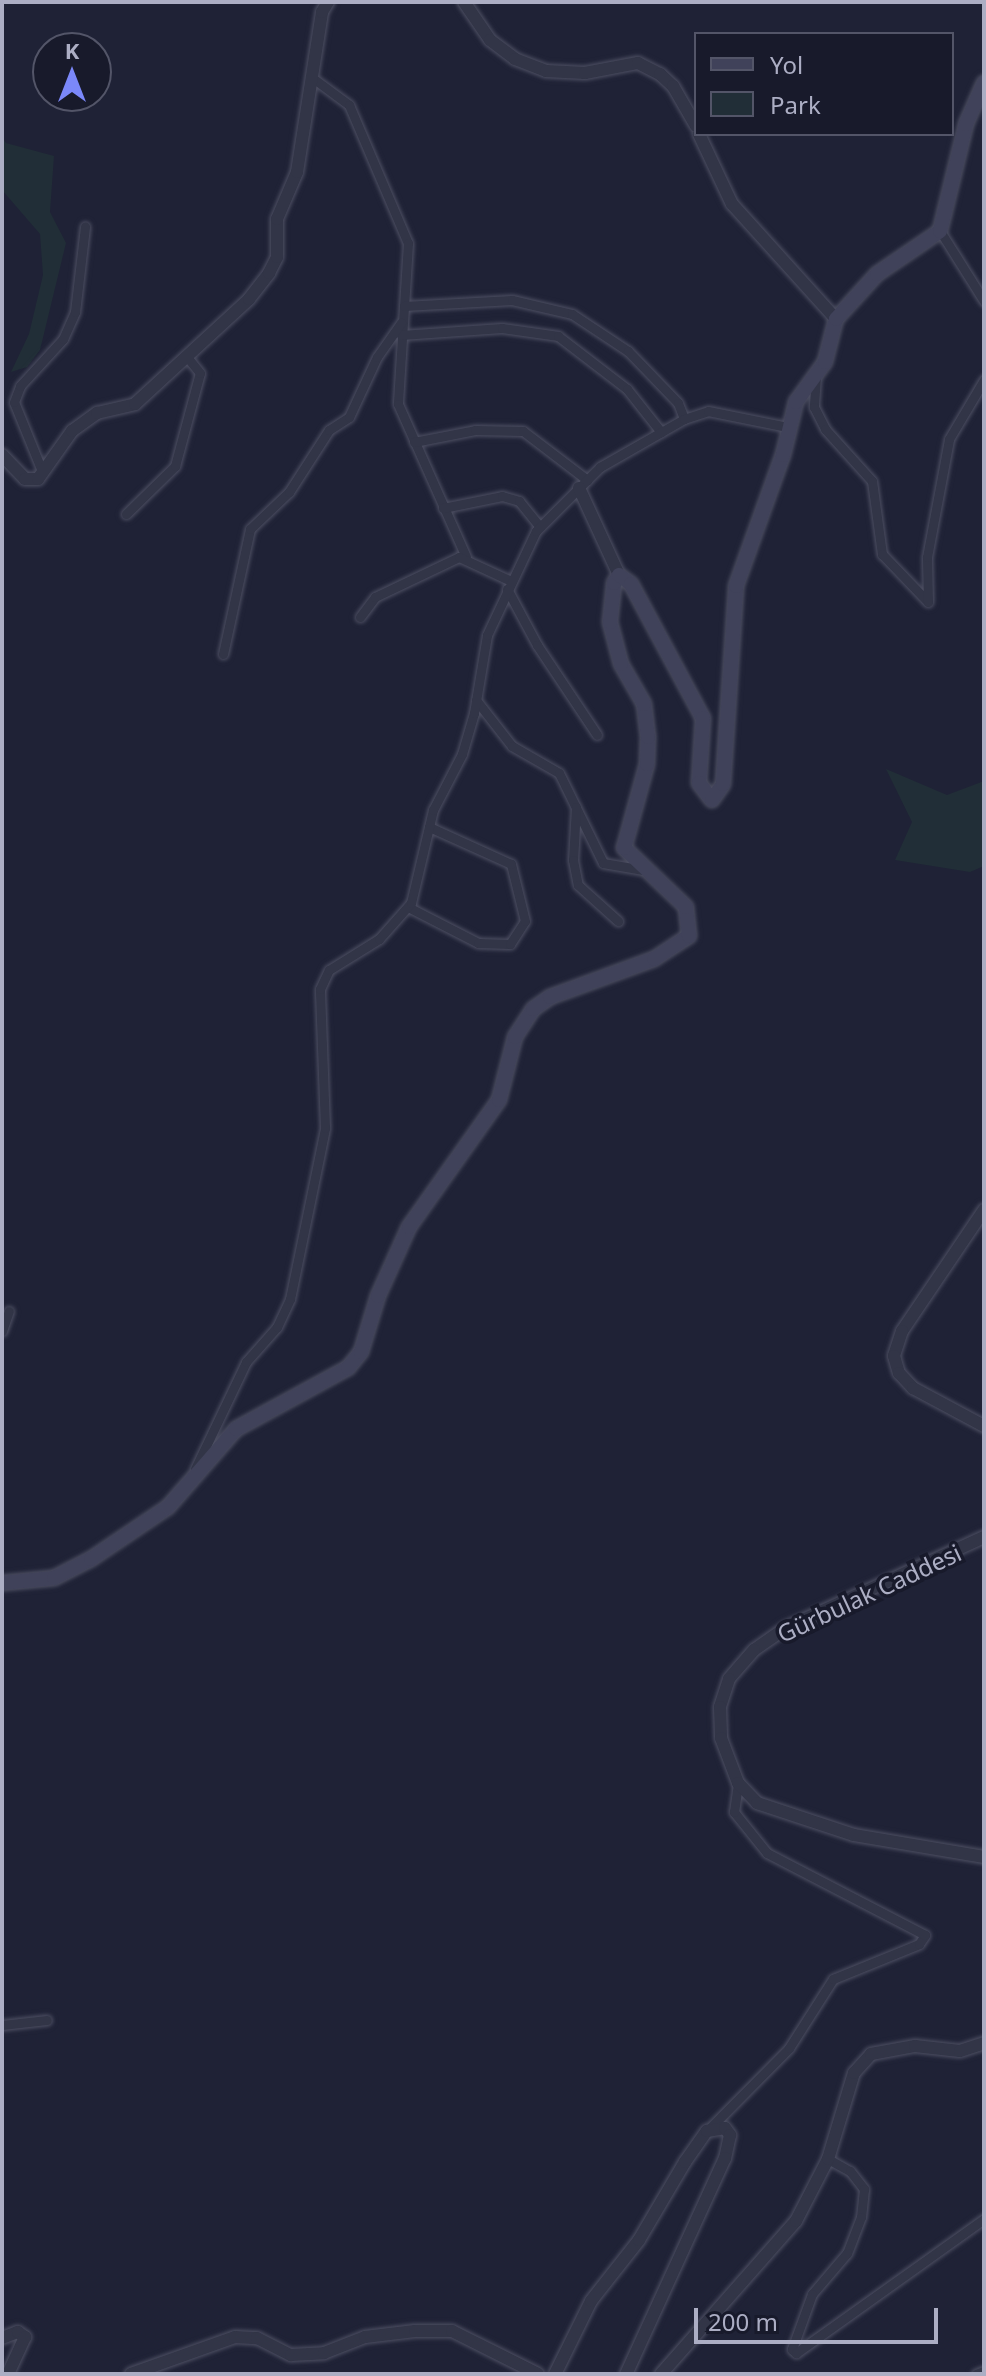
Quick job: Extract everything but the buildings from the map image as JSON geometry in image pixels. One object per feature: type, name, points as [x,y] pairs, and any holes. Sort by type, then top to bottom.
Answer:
[{"type":"main road","points":[[2,1583],[54,1578],[91,1559],[183,1493],[236,1429],[320,1387],[361,1352],[378,1296],[409,1227],[499,1100],[510,1074],[515,1037],[533,1009],[550,997],[654,959],[689,936],[686,907],[643,870],[624,848],[647,764],[648,737],[644,704],[621,664],[610,622],[619,575],[631,584],[703,718],[699,783],[712,800],[723,784],[736,586],[783,455],[787,427],[796,402],[817,373],[836,319],[877,274],[940,231],[966,124],[984,83]]},
{"type":"street","points":[[2,455],[25,479],[38,479],[72,431],[97,413],[135,404],[249,299],[277,257],[277,219],[297,172],[314,79],[322,12],[328,2]]},
{"type":"street","points":[[464,2],[490,40],[515,59],[546,71],[585,73],[638,63],[660,74],[673,86],[694,123]]},
{"type":"street","points":[[314,79],[349,105],[378,164],[408,243],[397,394],[414,442],[466,557],[509,585],[537,645],[597,735]]},
{"type":"street","points":[[700,136],[732,204],[836,319]]},
{"type":"street","points":[[42,471],[14,402],[20,386],[63,339],[75,312],[85,227]]},
{"type":"street","points":[[940,231],[984,301]]},
{"type":"street","points":[[404,306],[512,300],[572,314],[628,351],[678,403],[684,419]]},
{"type":"street","points":[[223,654],[250,529],[289,492],[329,430],[349,417],[384,344],[401,323]]},
{"type":"street","points":[[401,335],[502,328],[558,336],[627,389],[661,432]]},
{"type":"street","points":[[126,514],[175,466],[200,373],[186,356]]},
{"type":"street","points":[[817,373],[814,407],[825,429],[872,481],[882,554],[928,602],[927,557],[949,439],[984,380]]},
{"type":"street","points":[[183,1493],[246,1362],[277,1327],[290,1299],[325,1128],[320,989],[329,970],[379,939],[408,907],[429,827],[462,754],[476,700],[487,635],[540,527],[583,484],[684,419],[708,411],[787,427]]},
{"type":"street","points":[[414,442],[475,430],[523,431],[583,484],[619,575]]},
{"type":"street","points":[[443,508],[502,496],[519,501],[540,527]]},
{"type":"street","points":[[360,617],[375,597],[466,557]]},
{"type":"street","points":[[476,700],[512,746],[559,773],[603,863],[643,870]]},
{"type":"street","points":[[576,803],[573,860],[578,885],[618,921]]},
{"type":"street","points":[[408,907],[478,943],[510,944],[522,932],[523,901],[511,864],[429,827]]},
{"type":"street","points":[[984,1210],[902,1331],[894,1356],[899,1373],[913,1388],[984,1426]]},
{"type":"street","points":[[2,1331],[9,1311]]},
{"type":"street","name":"Gürbulak Caddesi","points":[[738,1783],[721,1738],[720,1707],[729,1679],[754,1650],[787,1627],[984,1537]]},
{"type":"street","points":[[738,1783],[757,1803],[780,1813],[806,1815],[854,1835],[984,1857]]},
{"type":"street","points":[[555,2374],[591,2301],[639,2240],[707,2131],[789,2048],[833,1979],[919,1944],[925,1935],[767,1853],[734,1812],[738,1783]]},
{"type":"street","points":[[2,2025],[47,2020]]},
{"type":"street","points":[[661,2374],[796,2221],[828,2159],[854,2073],[871,2054],[915,2046],[960,2051],[984,2043]]},
{"type":"street","points":[[626,2374],[730,2145],[725,2128],[707,2131]]},
{"type":"street","points":[[828,2159],[850,2171],[864,2189],[861,2217],[847,2253],[812,2294],[792,2349],[796,2353],[984,2219]]},
{"type":"street","points":[[131,2374],[235,2337],[257,2338],[291,2355],[324,2353],[365,2337],[415,2331],[452,2331],[538,2374]]},
{"type":"street","points":[[2,2338],[18,2332],[25,2337],[8,2374]]},
{"type":"street","points":[[976,2374],[984,2371]]},
{"type":"green space","points":[[2,137],[6,143],[54,156],[50,212],[66,243],[40,350],[27,367],[11,372],[29,334],[43,275],[40,234],[2,190]]},
{"type":"green space","points":[[886,769],[947,795],[984,781],[984,866],[970,872],[895,860],[912,822]]}]
